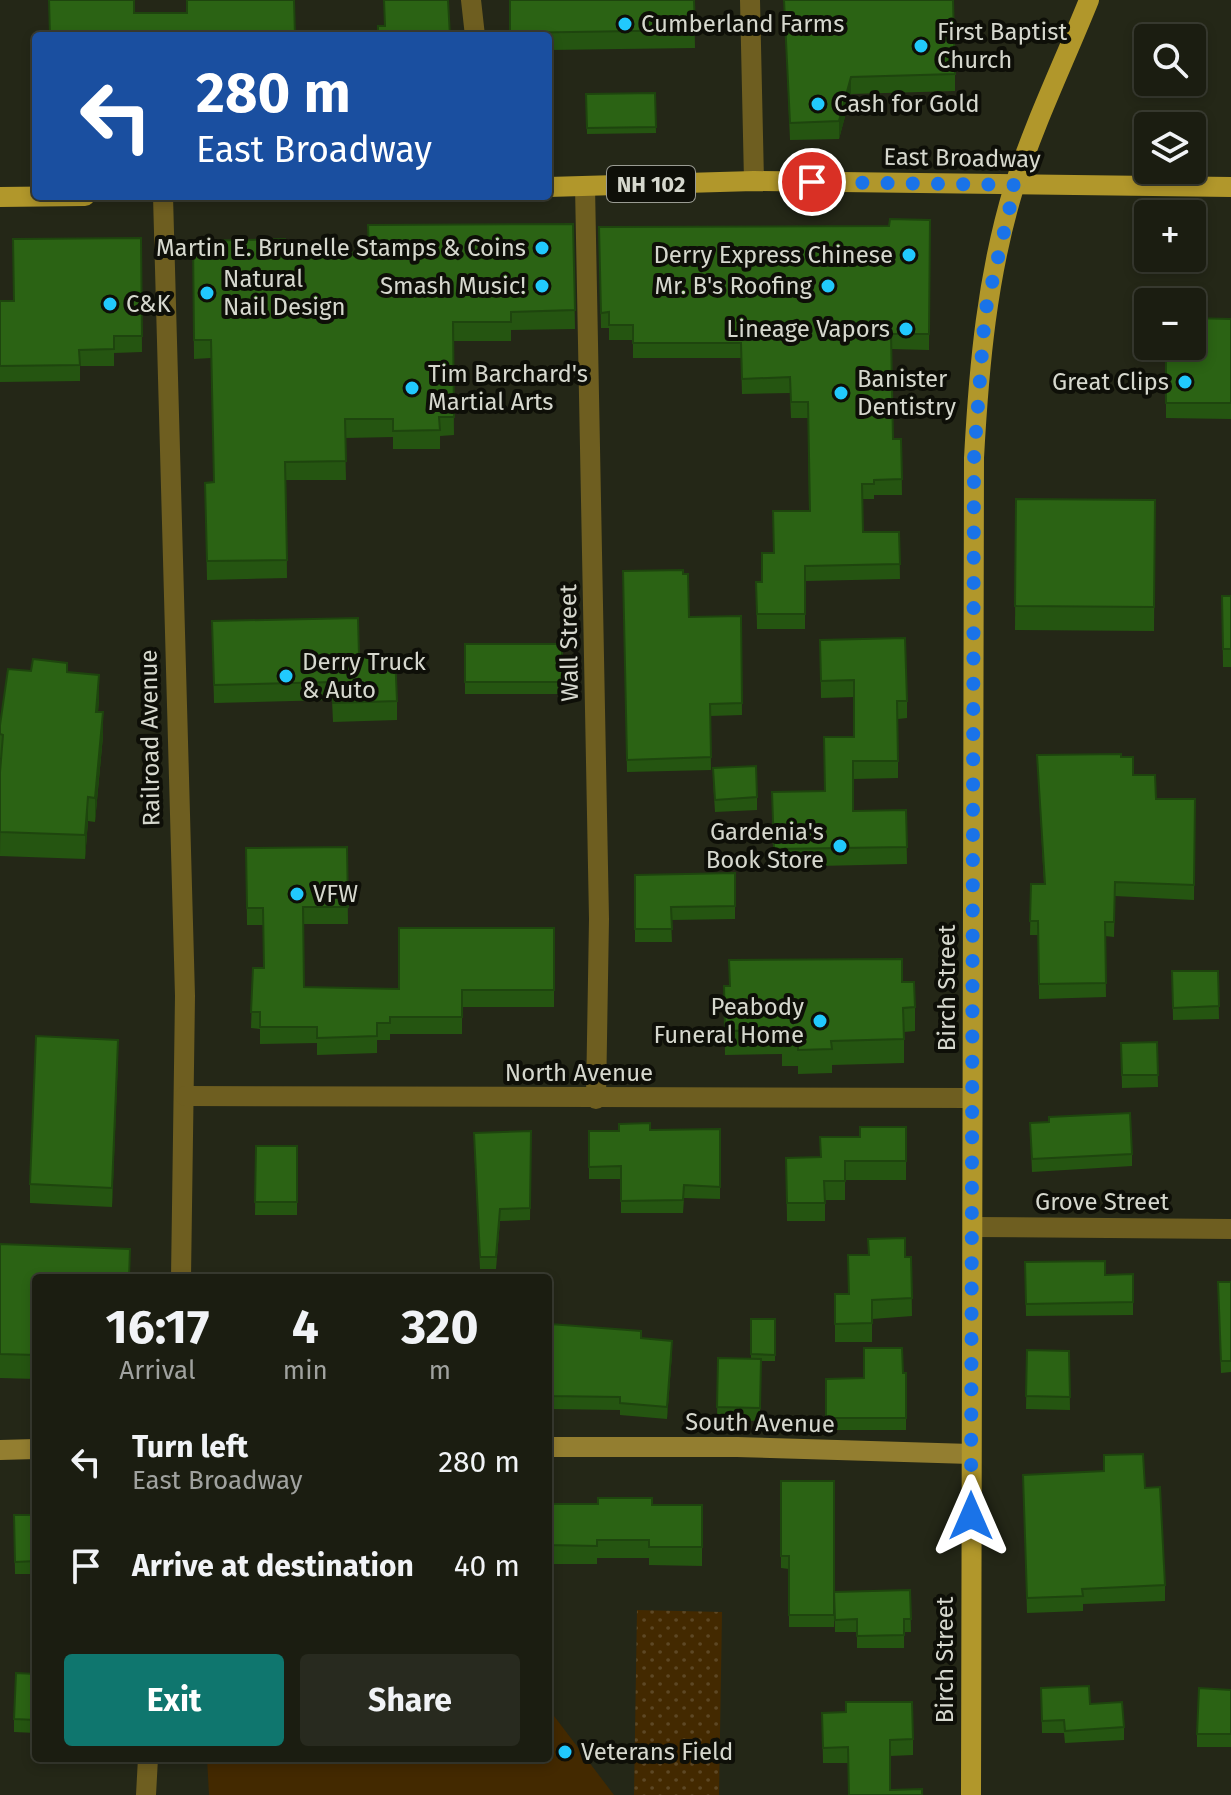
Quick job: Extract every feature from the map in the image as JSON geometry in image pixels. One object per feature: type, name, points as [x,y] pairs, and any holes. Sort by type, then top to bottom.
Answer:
[{"type":"main road","name":"Birch Street","points":[[971,1795],[974,458],[985,313],[1015,185],[1089,0]]},
{"type":"main road","name":"East Broadway","points":[[552,187],[754,181],[1231,187]]},
{"type":"main road","points":[[0,197],[32,197]]},
{"type":"street","points":[[471,0],[475,32]]},
{"type":"street","points":[[750,0],[754,181]]},
{"type":"street","name":"Wall Street","points":[[585,186],[599,919],[596,1099]]},
{"type":"street","name":"Railroad Avenue","points":[[163,200],[185,1096],[181,1274]]},
{"type":"street","name":"North Avenue","points":[[185,1096],[972,1098]]},
{"type":"street","name":"Grove Street","points":[[973,1227],[1231,1229]]},
{"type":"street","name":"South Avenue","points":[[552,1447],[737,1447],[971,1454]]},
{"type":"street","points":[[0,1450],[32,1449]]},
{"type":"street","points":[[146,1795],[148,1762]]},
{"type":"street","points":[[971,1795],[983,1795]]},
{"type":"shaded area","points":[[637,1610],[722,1612],[719,1795],[634,1795]]},
{"type":"shaded area","name":"Veterans Field","points":[[552,1713],[614,1795],[209,1795],[207,1762],[552,1762]]},
{"type":"building","points":[[49,0],[134,0],[134,13],[187,13],[187,0],[294,0],[295,32],[50,32]]},
{"type":"building","points":[[384,0],[448,0],[450,32],[378,32],[378,26],[385,26]]},
{"type":"building","name":"Cumberland Farms","points":[[510,0],[694,0],[695,30],[510,32]]},
{"type":"building","points":[[784,0],[953,0],[955,74],[851,77],[839,121],[790,123]]},
{"type":"building","name":"Cumberland Farms","points":[[655,93],[656,127],[587,128],[586,94]]},
{"type":"building","points":[[890,219],[930,220],[929,334],[891,334],[893,439],[901,439],[902,479],[874,480],[874,484],[862,484],[863,532],[899,532],[900,564],[805,566],[805,614],[757,614],[756,582],[762,582],[762,553],[774,553],[773,511],[810,511],[808,402],[791,402],[790,377],[742,379],[741,343],[633,343],[633,325],[609,325],[609,312],[601,313],[599,227],[889,226]]},
{"type":"building","points":[[573,224],[575,310],[511,312],[511,322],[453,322],[454,417],[439,417],[440,430],[393,431],[393,419],[345,419],[346,461],[285,462],[287,560],[207,561],[205,483],[214,482],[211,340],[194,340],[193,241],[285,239],[285,254],[369,252],[368,225]]},
{"type":"building","points":[[141,238],[142,336],[114,336],[114,349],[79,350],[80,365],[0,366],[0,301],[14,301],[13,239]]},
{"type":"building","points":[[1206,318],[1231,319],[1231,403],[1166,403],[1166,360],[1206,360]]},
{"type":"building","points":[[1016,499],[1155,500],[1154,607],[1015,606]]},
{"type":"building","points":[[683,570],[683,574],[688,574],[689,617],[741,616],[742,703],[710,704],[711,757],[627,760],[623,571]]},
{"type":"building","points":[[1222,596],[1231,596],[1231,649],[1223,649]]},
{"type":"building","name":"Derry Truck & Auto","points":[[358,618],[359,655],[395,654],[397,701],[333,703],[332,682],[214,685],[212,621]]},
{"type":"building","points":[[905,638],[907,701],[897,701],[898,761],[853,761],[853,811],[906,810],[907,847],[774,849],[772,792],[825,791],[824,737],[854,737],[854,680],[821,681],[820,640]]},
{"type":"building","points":[[465,644],[562,644],[562,682],[465,682]]},
{"type":"building","points":[[33,659],[67,663],[67,672],[99,675],[96,712],[103,712],[95,798],[88,797],[85,835],[0,832],[3,735],[0,734],[0,725],[8,669],[31,671]]},
{"type":"building","points":[[1121,754],[1121,757],[1133,757],[1133,775],[1155,775],[1156,799],[1195,799],[1194,885],[1115,882],[1114,922],[1105,922],[1106,983],[1039,984],[1038,921],[1030,921],[1031,884],[1045,884],[1037,755]]},
{"type":"building","points":[[756,766],[757,797],[715,800],[713,768]]},
{"type":"building","points":[[347,847],[348,907],[303,907],[304,987],[399,989],[399,928],[554,928],[554,990],[462,990],[462,1017],[390,1017],[390,1023],[377,1023],[377,1036],[317,1038],[317,1027],[260,1027],[260,1012],[251,1012],[253,968],[264,968],[263,908],[247,908],[246,848]]},
{"type":"building","points":[[735,873],[735,906],[671,907],[672,929],[635,929],[635,875]]},
{"type":"building","name":"Peabody Funeral Home","points":[[902,959],[902,982],[914,982],[915,1007],[903,1008],[904,1039],[831,1041],[832,1049],[798,1050],[798,1042],[782,1042],[782,1030],[725,1031],[724,986],[730,986],[729,960]]},
{"type":"building","points":[[1172,971],[1218,971],[1219,1006],[1173,1008]]},
{"type":"building","points":[[36,1036],[118,1040],[112,1188],[30,1184]]},
{"type":"building","points":[[1157,1042],[1158,1075],[1122,1075],[1121,1043]]},
{"type":"building","points":[[1130,1113],[1132,1154],[1032,1159],[1030,1123],[1049,1122],[1049,1117]]},
{"type":"building","points":[[650,1123],[650,1130],[720,1129],[720,1187],[684,1185],[683,1200],[621,1201],[621,1166],[589,1167],[589,1131],[619,1131],[619,1124]]},
{"type":"building","points":[[860,1127],[906,1127],[906,1161],[845,1161],[845,1181],[824,1181],[825,1203],[787,1203],[786,1158],[821,1157],[820,1137],[860,1137]]},
{"type":"building","points":[[531,1131],[530,1208],[500,1209],[496,1257],[480,1257],[474,1133]]},
{"type":"building","points":[[256,1146],[297,1146],[297,1202],[255,1202]]},
{"type":"building","points":[[905,1238],[905,1257],[911,1257],[912,1298],[872,1300],[872,1323],[835,1324],[835,1294],[849,1294],[848,1255],[869,1255],[868,1239]]},
{"type":"building","points":[[0,1244],[130,1249],[129,1274],[32,1274],[32,1355],[0,1354]]},
{"type":"building","points":[[1105,1261],[1105,1275],[1133,1274],[1133,1302],[1026,1304],[1025,1262]]},
{"type":"building","points":[[1218,1282],[1231,1282],[1231,1361],[1221,1361]]},
{"type":"building","points":[[751,1319],[775,1319],[775,1355],[751,1354]]},
{"type":"building","points":[[552,1324],[641,1331],[641,1338],[672,1341],[667,1407],[620,1403],[620,1397],[552,1396]]},
{"type":"building","points":[[864,1348],[902,1348],[903,1373],[906,1373],[906,1418],[826,1418],[826,1379],[864,1378]]},
{"type":"building","points":[[1027,1350],[1069,1351],[1070,1397],[1026,1396]]},
{"type":"building","points":[[718,1358],[761,1359],[760,1408],[717,1407]]},
{"type":"building","points":[[1143,1454],[1145,1488],[1160,1487],[1165,1585],[1082,1589],[1083,1596],[1027,1598],[1023,1475],[1104,1471],[1104,1455]]},
{"type":"building","points":[[781,1481],[834,1481],[834,1615],[789,1615],[789,1556],[781,1556]]},
{"type":"building","points":[[598,1498],[652,1498],[652,1505],[702,1505],[702,1547],[649,1547],[649,1540],[597,1540],[597,1546],[552,1545],[552,1504],[598,1504]]},
{"type":"building","points":[[14,1515],[32,1515],[32,1561],[15,1562]]},
{"type":"building","points":[[910,1590],[911,1619],[904,1619],[904,1635],[857,1636],[857,1619],[835,1620],[834,1592]]},
{"type":"building","points":[[16,1673],[32,1674],[32,1720],[14,1719]]},
{"type":"building","points":[[1089,1686],[1090,1704],[1122,1702],[1124,1727],[1065,1731],[1064,1720],[1042,1721],[1041,1688]]},
{"type":"building","points":[[1199,1688],[1231,1690],[1231,1734],[1197,1734]]},
{"type":"building","points":[[846,1702],[912,1702],[913,1739],[890,1740],[890,1790],[922,1789],[922,1795],[849,1795],[848,1747],[823,1748],[822,1713],[846,1712]]},
{"type":"place","name":"Cumberland Farms","points":[[625,24]]},
{"type":"place","name":"First Baptist Church","points":[[921,46]]},
{"type":"place","name":"Cash for Gold","points":[[818,104]]},
{"type":"place","name":"Martin E. Brunelle Stamps & Coins","points":[[542,248]]},
{"type":"place","name":"Derry Express Chinese","points":[[909,255]]},
{"type":"place","name":"Smash Music!","points":[[542,286]]},
{"type":"place","name":"Mr. B's Roofing","points":[[828,286]]},
{"type":"place","name":"Natural Nail Design","points":[[207,293]]},
{"type":"place","name":"C&K","points":[[110,304]]},
{"type":"place","name":"Lineage Vapors","points":[[906,329]]},
{"type":"place","name":"Great Clips","points":[[1185,382]]},
{"type":"place","name":"Tim Barchard's Martial Arts","points":[[412,388]]},
{"type":"place","name":"Banister Dentistry","points":[[841,393]]},
{"type":"place","name":"Derry Truck & Auto","points":[[286,676]]},
{"type":"place","name":"Gardenia's Book Store","points":[[840,846]]},
{"type":"place","name":"VFW","points":[[297,894]]},
{"type":"place","name":"Peabody Funeral Home","points":[[820,1021]]},
{"type":"place","name":"Veterans Field","points":[[565,1752]]},
{"type":"route","points":[[812,182],[1015,185],[1000,240],[979,351],[974,458],[971,1516]]}]
